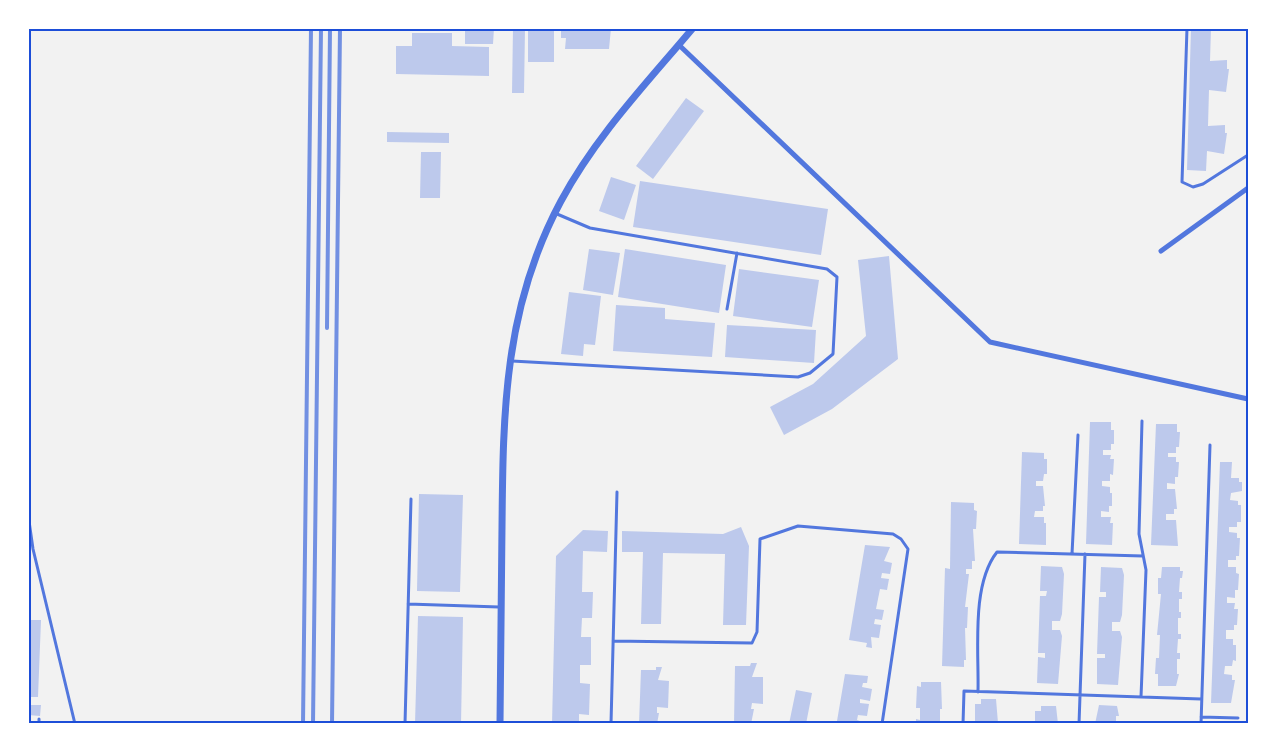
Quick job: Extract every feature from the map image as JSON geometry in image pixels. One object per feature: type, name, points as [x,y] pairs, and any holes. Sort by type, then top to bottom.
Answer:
[{"type":"street","points":[[500,723],[504,410],[510,361],[522,300],[536,255],[555,213],[597,141],[693,28]]},
{"type":"street","points":[[679,45],[990,342],[1248,399]]},
{"type":"street","points":[[1161,251],[1248,188]]},
{"type":"lane","points":[[1187,28],[1182,182],[1188,187],[1203,184],[1248,155]]},
{"type":"lane","points":[[510,361],[798,377],[810,373],[833,354],[837,278],[827,269],[590,228],[555,213]]},
{"type":"lane","points":[[727,309],[737,253]]},
{"type":"lane","points":[[1141,697],[1146,570],[1139,534],[1142,421]]},
{"type":"lane","points":[[1072,554],[1078,435]]},
{"type":"lane","points":[[1201,723],[1210,445]]},
{"type":"lane","points":[[611,723],[617,492]]},
{"type":"lane","points":[[405,723],[411,500]]},
{"type":"lane","points":[[28,514],[33,549],[75,723]]},
{"type":"lane","points":[[613,641],[752,643],[757,632],[760,539],[798,526],[893,534],[902,539],[908,549],[882,723]]},
{"type":"lane","points":[[978,692],[981,585],[988,563],[997,552],[1143,556]]},
{"type":"lane","points":[[1080,723],[1085,554]]},
{"type":"lane","points":[[408,604],[501,607]]},
{"type":"lane","points":[[963,723],[964,691],[1201,699]]},
{"type":"lane","points":[[1201,717],[1238,718]]},
{"type":"building","points":[[465,28],[494,28],[493,44],[465,44]]},
{"type":"building","points":[[513,28],[525,28],[524,93],[512,93]]},
{"type":"building","points":[[528,28],[554,28],[554,62],[528,62]]},
{"type":"building","points":[[561,28],[611,28],[609,49],[565,49],[566,38],[561,38]]},
{"type":"building","points":[[1191,28],[1211,28],[1210,61],[1227,60],[1227,69],[1229,69],[1226,92],[1209,90],[1208,126],[1225,125],[1225,133],[1227,133],[1224,154],[1207,151],[1206,171],[1187,170]]},
{"type":"building","points":[[412,33],[452,33],[452,46],[489,47],[489,76],[396,74],[396,46],[412,46]]},
{"type":"building","points":[[686,98],[704,111],[653,179],[636,166]]},
{"type":"building","points":[[387,132],[449,133],[449,143],[387,142]]},
{"type":"building","points":[[421,152],[441,152],[440,198],[420,198]]},
{"type":"building","points":[[611,177],[636,185],[624,220],[599,211]]},
{"type":"building","points":[[640,181],[828,209],[821,255],[633,227]]},
{"type":"building","points":[[589,249],[620,253],[613,295],[583,290]]},
{"type":"building","points":[[625,249],[726,265],[719,313],[618,297]]},
{"type":"building","points":[[889,256],[898,359],[832,409],[784,435],[770,407],[813,384],[866,336],[858,260]]},
{"type":"building","points":[[739,269],[819,280],[812,327],[733,316]]},
{"type":"building","points":[[569,292],[601,296],[595,345],[584,344],[583,356],[561,354]]},
{"type":"building","points":[[616,305],[665,308],[665,319],[715,323],[712,357],[613,351]]},
{"type":"building","points":[[727,325],[816,330],[814,363],[725,357]]},
{"type":"building","points":[[1090,422],[1111,422],[1111,430],[1114,430],[1114,444],[1111,444],[1111,450],[1103,450],[1103,455],[1111,455],[1110,459],[1114,459],[1113,475],[1110,474],[1110,481],[1102,481],[1102,486],[1110,487],[1112,506],[1109,506],[1109,512],[1101,511],[1101,517],[1111,517],[1110,523],[1113,523],[1112,545],[1086,544]]},
{"type":"building","points":[[1156,424],[1177,424],[1177,432],[1180,432],[1179,447],[1176,447],[1176,453],[1168,453],[1168,457],[1176,457],[1176,462],[1179,462],[1175,484],[1167,483],[1167,489],[1175,489],[1177,509],[1174,509],[1174,514],[1166,514],[1166,520],[1176,520],[1178,546],[1151,545]]},
{"type":"building","points":[[1022,452],[1044,453],[1044,459],[1047,459],[1047,474],[1044,474],[1043,481],[1036,481],[1036,486],[1043,486],[1045,506],[1043,506],[1043,511],[1035,511],[1034,517],[1044,517],[1046,545],[1019,544]]},
{"type":"building","points":[[1220,462],[1232,462],[1231,478],[1239,478],[1239,482],[1242,482],[1242,491],[1231,493],[1230,500],[1238,501],[1238,505],[1241,505],[1241,522],[1237,522],[1237,527],[1229,527],[1229,532],[1237,533],[1237,538],[1240,538],[1239,556],[1236,556],[1236,560],[1228,560],[1228,567],[1236,567],[1236,573],[1239,574],[1235,598],[1227,597],[1227,603],[1235,603],[1234,609],[1238,609],[1237,625],[1234,625],[1234,630],[1226,630],[1226,639],[1233,639],[1233,645],[1236,645],[1236,661],[1233,660],[1232,666],[1225,666],[1224,674],[1232,675],[1232,680],[1235,680],[1231,703],[1211,703]]},
{"type":"building","points":[[419,494],[463,495],[460,592],[417,591]]},
{"type":"building","points":[[951,502],[974,503],[974,510],[977,511],[976,529],[973,529],[975,561],[972,561],[972,569],[966,569],[966,574],[969,574],[965,607],[968,607],[964,667],[942,666],[945,568],[950,569]]},
{"type":"building","points":[[741,527],[749,546],[746,625],[723,625],[725,554],[663,553],[661,624],[641,624],[643,552],[622,552],[622,531],[723,534]]},
{"type":"building","points":[[583,530],[608,531],[607,552],[583,551],[582,592],[593,592],[592,618],[582,618],[581,637],[591,637],[591,665],[580,665],[580,683],[590,684],[589,715],[579,714],[579,724],[552,724],[556,556]]},
{"type":"building","points":[[865,545],[890,547],[884,561],[892,563],[890,574],[882,573],[881,578],[889,579],[887,590],[880,589],[876,609],[884,610],[882,620],[875,619],[874,624],[881,625],[879,638],[871,637],[872,648],[866,647],[867,643],[849,640]]},
{"type":"building","points":[[1041,566],[1062,567],[1064,574],[1062,614],[1060,621],[1052,621],[1052,630],[1060,630],[1062,636],[1058,684],[1037,683],[1038,657],[1045,658],[1045,653],[1038,653],[1040,596],[1046,596],[1047,591],[1040,591]]},
{"type":"building","points":[[1101,567],[1122,568],[1124,575],[1122,615],[1120,622],[1112,622],[1112,631],[1120,631],[1122,637],[1118,685],[1097,684],[1097,658],[1105,658],[1105,654],[1097,654],[1099,597],[1106,597],[1106,592],[1100,592]]},
{"type":"building","points":[[1162,567],[1180,567],[1180,571],[1183,571],[1179,592],[1182,592],[1182,599],[1179,599],[1181,618],[1178,618],[1178,634],[1181,634],[1181,639],[1178,639],[1177,653],[1180,653],[1180,659],[1177,659],[1177,674],[1179,674],[1176,686],[1158,686],[1158,674],[1155,674],[1156,658],[1159,658],[1160,635],[1157,635],[1161,594],[1158,594],[1158,578],[1161,578]]},
{"type":"building","points":[[418,616],[463,617],[461,724],[415,724]]},
{"type":"building","points":[[28,620],[41,620],[38,697],[28,697]]},
{"type":"building","points":[[751,663],[757,663],[752,677],[763,677],[763,704],[752,703],[751,709],[754,709],[751,724],[734,724],[735,666],[750,666]]},
{"type":"building","points":[[656,667],[662,667],[658,680],[669,681],[668,708],[657,707],[657,713],[659,713],[657,724],[639,724],[641,670],[656,670]]},
{"type":"building","points":[[845,674],[868,676],[867,683],[863,683],[862,687],[872,689],[870,701],[860,699],[860,703],[869,704],[867,716],[858,715],[857,720],[860,724],[837,721]]},
{"type":"building","points":[[921,682],[941,682],[940,724],[916,724],[916,719],[920,720],[920,708],[916,708],[917,686],[921,687]]},
{"type":"building","points":[[796,690],[812,693],[806,724],[789,724]]},
{"type":"building","points":[[981,699],[996,699],[998,723],[975,724],[975,704],[981,704]]},
{"type":"building","points":[[28,705],[41,705],[40,716],[28,715]]},
{"type":"building","points":[[1099,705],[1117,706],[1119,716],[1116,716],[1116,724],[1095,724]]},
{"type":"building","points":[[1041,706],[1056,706],[1058,724],[1035,724],[1035,711],[1041,711]]},
{"type":"railway","points":[[303,724],[311,28]]},
{"type":"railway","points":[[313,724],[321,28]]},
{"type":"railway","points":[[327,328],[330,28]]},
{"type":"railway","points":[[332,724],[340,28]]}]
